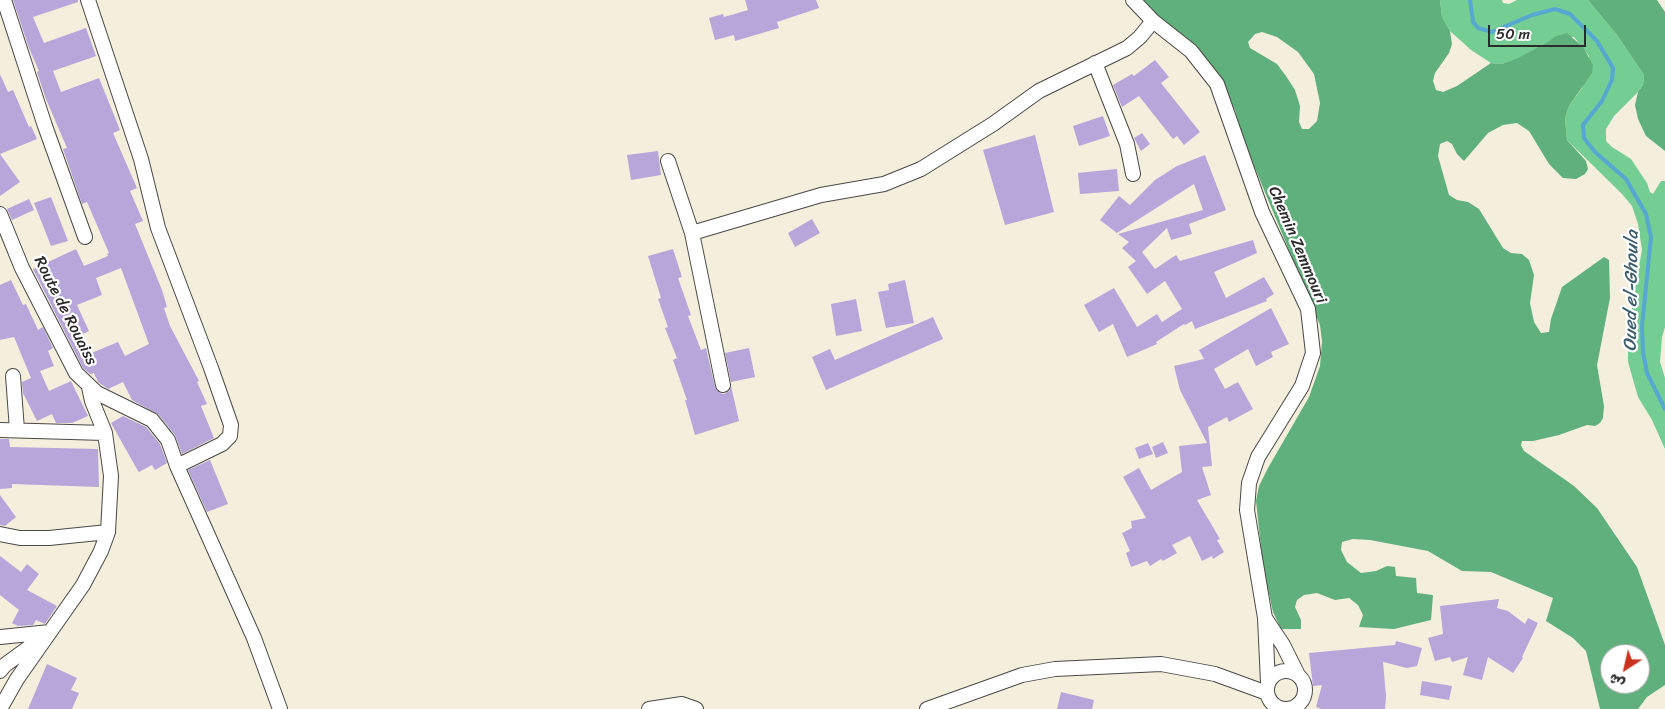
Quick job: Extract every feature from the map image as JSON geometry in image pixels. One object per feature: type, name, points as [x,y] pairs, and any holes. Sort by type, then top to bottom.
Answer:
[{"type":"street","points":[[4,0],[45,126],[85,237]]},
{"type":"street","points":[[88,0],[141,159],[153,214],[212,368],[231,425],[230,436],[222,444],[177,466]]},
{"type":"street","name":"Chemin Zemmouri","points":[[1133,0],[1153,20],[1191,51],[1217,84],[1262,212],[1308,309],[1313,352],[1302,386],[1258,457],[1248,490],[1248,510],[1264,618],[1271,697]]},
{"type":"street","points":[[692,233],[821,195],[884,184],[921,169],[993,124],[1039,91],[1127,48],[1140,37],[1153,20]]},
{"type":"street","points":[[1095,63],[1127,144],[1133,174]]},
{"type":"street","points":[[668,161],[692,233],[723,385]]},
{"type":"street","name":"Route de Rouaiss","points":[[0,214],[22,268],[76,373],[89,387],[105,398],[152,420],[168,440],[177,466],[254,638],[280,709]]},
{"type":"street","points":[[13,376],[17,430]]},
{"type":"street","points":[[0,709],[17,679],[83,585],[102,551],[108,532],[111,476],[105,433],[92,401],[89,387]]},
{"type":"street","points":[[0,430],[105,433]]},
{"type":"street","points":[[0,534],[20,538],[49,538],[108,532]]},
{"type":"street","name":"Chemin Zemmouri","points":[[1264,618],[1283,645],[1298,675]]},
{"type":"street","points":[[0,637],[50,632]]},
{"type":"street","points":[[0,671],[5,665],[50,632]]},
{"type":"street","points":[[928,709],[1022,675],[1055,668],[1161,664],[1215,674],[1271,697],[1287,709],[1302,703],[1305,686],[1298,675],[1292,671],[1284,670],[1272,677],[1271,697]]},
{"type":"street","points":[[649,709],[682,704],[696,709]]},
{"type":"green space","points":[[1140,0],[1440,0],[1442,17],[1450,31],[1452,44],[1449,53],[1435,73],[1433,81],[1436,90],[1443,92],[1457,86],[1491,63],[1502,64],[1518,58],[1554,37],[1567,33],[1583,47],[1593,65],[1592,73],[1569,106],[1565,118],[1567,140],[1586,161],[1588,169],[1585,174],[1576,179],[1563,178],[1549,164],[1529,131],[1517,123],[1503,125],[1488,133],[1464,161],[1457,154],[1452,144],[1447,141],[1440,144],[1438,156],[1449,195],[1457,200],[1468,202],[1479,209],[1503,248],[1511,253],[1522,254],[1529,260],[1534,275],[1530,303],[1534,322],[1541,333],[1549,332],[1551,319],[1562,287],[1604,257],[1609,260],[1610,298],[1597,365],[1604,406],[1603,418],[1595,426],[1587,425],[1559,435],[1533,441],[1522,441],[1521,445],[1524,451],[1574,486],[1597,508],[1637,567],[1665,645],[1665,685],[1647,697],[1638,709],[1600,709],[1586,651],[1573,638],[1546,621],[1553,598],[1491,572],[1462,571],[1428,551],[1370,540],[1353,539],[1342,542],[1341,550],[1347,562],[1361,573],[1376,571],[1387,566],[1395,567],[1396,576],[1416,578],[1417,593],[1433,595],[1431,620],[1394,629],[1359,627],[1363,615],[1358,605],[1349,598],[1335,600],[1317,593],[1304,595],[1297,600],[1295,607],[1301,620],[1301,629],[1281,629],[1273,612],[1263,566],[1256,501],[1259,486],[1268,468],[1309,397],[1320,366],[1322,341],[1320,325],[1245,144],[1235,110],[1218,76]],"holes":[[[1262,32],[1277,37],[1298,52],[1314,74],[1320,103],[1317,121],[1309,129],[1302,129],[1299,122],[1300,106],[1295,90],[1286,76],[1277,64],[1250,48],[1248,42],[1255,34]]]},
{"type":"green space","points":[[1440,0],[1502,0],[1503,3],[1509,4],[1517,0],[1588,0],[1617,35],[1644,75],[1643,85],[1614,116],[1606,129],[1606,141],[1631,159],[1647,183],[1650,192],[1653,194],[1661,181],[1665,181],[1665,327],[1662,337],[1660,362],[1665,378],[1665,449],[1652,420],[1638,397],[1628,362],[1628,340],[1633,299],[1642,250],[1638,224],[1632,206],[1622,194],[1567,140],[1565,118],[1569,106],[1582,88],[1589,56],[1574,37],[1554,37],[1549,42],[1519,58],[1502,64],[1491,63],[1471,50],[1450,31],[1442,17]]},
{"type":"green space","points":[[1588,0],[1657,0],[1665,12],[1665,151],[1646,136],[1638,119],[1635,105],[1638,92],[1643,85],[1644,75],[1617,35]]},
{"type":"building","points":[[13,0],[78,0],[78,2],[33,17],[44,43],[86,28],[96,56],[53,71],[61,92],[99,78],[120,130],[113,133],[137,188],[130,191],[143,221],[135,224],[162,290],[167,307],[164,308],[170,326],[199,381],[197,382],[207,404],[201,406],[214,438],[182,454],[175,435],[159,415],[132,400],[123,382],[108,389],[98,382],[94,373],[90,374],[83,368],[33,269],[76,249],[84,266],[108,256],[107,254],[109,253],[87,202],[82,204],[63,149],[67,148],[46,99],[37,72],[39,71]],"holes":[[[121,268],[149,344],[125,356],[118,342],[89,354],[79,336],[89,331],[77,305],[102,295],[96,278]]]},
{"type":"building","points":[[745,0],[816,0],[819,8],[777,22],[779,28],[735,41],[734,35],[715,40],[709,18],[723,14],[724,17],[748,10]]},
{"type":"building","points":[[1155,60],[1169,77],[1161,83],[1200,132],[1184,145],[1177,136],[1173,139],[1139,96],[1122,107],[1113,85],[1132,74],[1134,76]]},
{"type":"building","points":[[0,74],[8,92],[13,90],[29,127],[31,126],[37,139],[0,154]]},
{"type":"building","points":[[1103,116],[1110,136],[1079,146],[1073,126]]},
{"type":"building","points":[[1142,133],[1150,144],[1141,151],[1134,138]]},
{"type":"building","points":[[1035,135],[1054,212],[1005,225],[983,150]]},
{"type":"building","points":[[658,151],[661,175],[631,180],[627,155]]},
{"type":"building","points":[[0,154],[20,182],[0,196]]},
{"type":"building","points":[[1205,155],[1226,210],[1189,224],[1192,234],[1171,240],[1167,228],[1142,252],[1155,269],[1176,255],[1180,261],[1253,240],[1257,253],[1214,272],[1226,298],[1264,277],[1274,294],[1266,299],[1267,301],[1195,329],[1192,321],[1184,324],[1156,342],[1157,344],[1127,357],[1113,324],[1099,332],[1084,305],[1114,288],[1137,327],[1157,314],[1162,322],[1182,309],[1165,281],[1147,294],[1128,267],[1136,261],[1122,248],[1129,242],[1118,234],[1203,210],[1194,184],[1117,233],[1100,220],[1119,196],[1130,205],[1155,180],[1177,166]]},
{"type":"building","points":[[1117,169],[1119,191],[1080,194],[1078,173]]},
{"type":"building","points":[[51,197],[68,241],[51,246],[34,203]]},
{"type":"building","points":[[29,199],[34,210],[12,220],[7,209]]},
{"type":"building","points":[[812,219],[820,233],[795,247],[788,233]]},
{"type":"building","points":[[673,249],[682,277],[678,278],[691,315],[688,316],[701,350],[706,348],[715,387],[720,393],[724,394],[729,391],[731,386],[739,421],[695,435],[685,400],[687,400],[673,360],[677,358],[665,328],[668,327],[658,299],[661,298],[648,256]]},
{"type":"building","points":[[11,280],[23,305],[26,304],[38,330],[43,327],[53,348],[48,351],[54,366],[40,371],[49,391],[71,381],[88,416],[72,423],[56,423],[52,414],[37,421],[23,393],[22,382],[31,378],[14,337],[0,340],[0,285]]},
{"type":"building","points":[[905,280],[914,323],[886,328],[878,292],[889,290],[888,284]]},
{"type":"building","points":[[856,299],[862,331],[836,336],[831,304]]},
{"type":"building","points":[[1271,308],[1289,344],[1271,352],[1273,357],[1256,366],[1248,349],[1214,369],[1225,389],[1238,382],[1253,409],[1229,422],[1227,417],[1208,427],[1212,466],[1202,467],[1211,495],[1197,500],[1220,539],[1217,540],[1224,552],[1213,559],[1212,556],[1202,561],[1190,536],[1172,545],[1177,553],[1163,561],[1161,559],[1150,566],[1147,561],[1131,567],[1126,553],[1130,551],[1122,533],[1132,528],[1131,521],[1146,518],[1123,477],[1139,468],[1151,490],[1182,472],[1179,446],[1207,443],[1180,390],[1174,366],[1204,359],[1199,350]]},
{"type":"building","points":[[933,317],[943,339],[826,390],[812,357],[830,349],[835,360]]},
{"type":"building","points":[[749,348],[755,377],[731,382],[725,353]]},
{"type":"building","points":[[123,416],[146,427],[160,444],[167,463],[155,470],[152,465],[138,471],[111,423]]},
{"type":"building","points":[[0,439],[9,439],[10,447],[98,449],[99,487],[12,484],[12,488],[0,489]]},
{"type":"building","points":[[1163,442],[1168,453],[1156,458],[1152,447]]},
{"type":"building","points":[[1148,443],[1153,454],[1139,459],[1135,448]]},
{"type":"building","points":[[210,460],[228,504],[207,512],[188,470]]},
{"type":"building","points":[[0,495],[16,517],[5,526],[0,525]]},
{"type":"building","points":[[0,556],[21,572],[27,564],[39,574],[27,590],[57,606],[45,624],[36,620],[33,625],[18,626],[12,623],[19,610],[0,595]]},
{"type":"building","points":[[1499,599],[1497,608],[1508,611],[1525,624],[1528,618],[1538,623],[1523,658],[1513,673],[1488,657],[1482,680],[1463,675],[1468,657],[1452,662],[1450,657],[1435,661],[1428,638],[1443,634],[1440,606]]},
{"type":"building","points":[[1396,641],[1422,648],[1417,666],[1407,668],[1383,662],[1386,696],[1385,709],[1321,709],[1316,707],[1322,685],[1313,686],[1309,653],[1395,645]]},
{"type":"building","points":[[47,664],[77,678],[71,690],[79,693],[72,709],[28,709]]},
{"type":"building","points":[[1422,681],[1452,686],[1449,700],[1420,695]]},
{"type":"building","points":[[1061,692],[1094,700],[1092,709],[1057,709]]},
{"type":"waterway","name":"Oued el-Ghoula","points":[[1470,0],[1473,22],[1478,28],[1492,32],[1532,15],[1555,9],[1570,14],[1597,41],[1613,68],[1612,80],[1602,101],[1583,125],[1584,138],[1595,152],[1626,179],[1646,214],[1651,237],[1642,326],[1643,352],[1647,373],[1665,409]]}]
